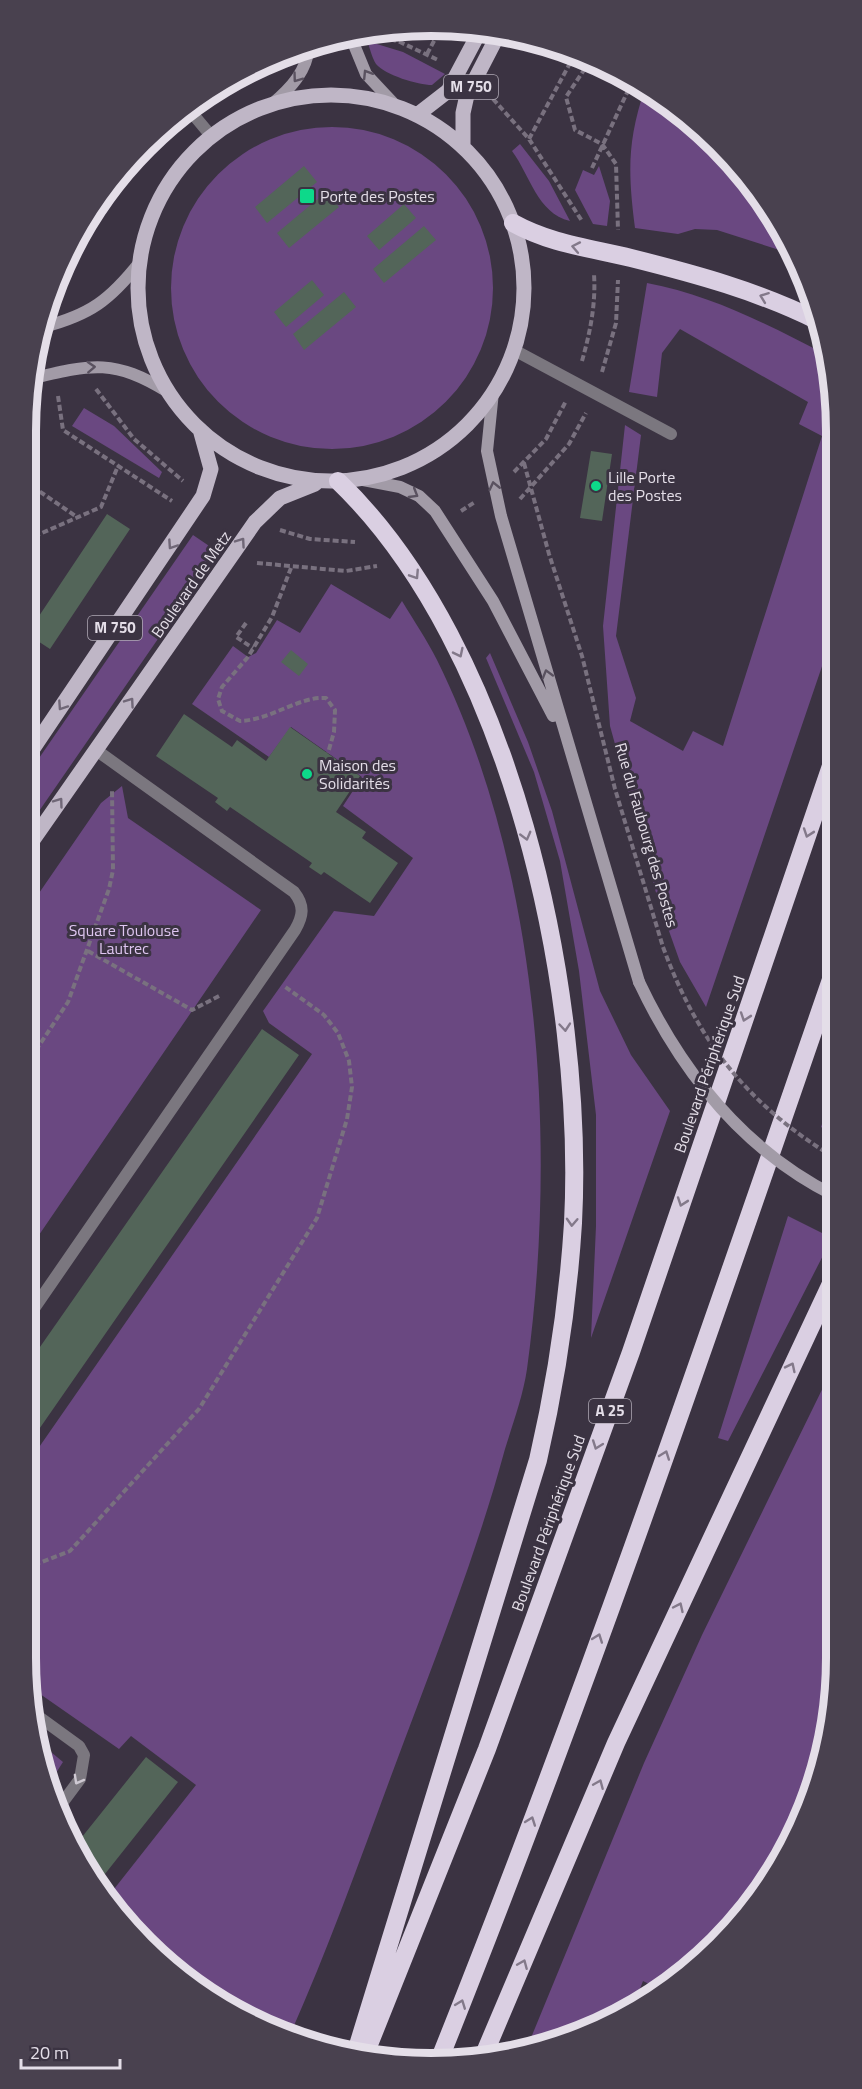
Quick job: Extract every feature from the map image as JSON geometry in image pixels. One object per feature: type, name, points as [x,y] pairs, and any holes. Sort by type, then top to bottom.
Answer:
[{"type":"highway","points":[[513,223],[557,243],[619,255],[743,289],[809,317]]},
{"type":"highway","points":[[331,481],[392,540],[432,601],[459,652],[488,717],[522,824],[548,926],[565,1021],[572,1144],[573,1223],[559,1353],[538,1460],[358,2046]]},
{"type":"highway","name":"Boulevard Périphérique Sud","points":[[369,2048],[487,1749],[627,1363],[826,781]]},
{"type":"highway","points":[[442,2053],[516,1861],[690,1387],[826,994]]},
{"type":"highway","points":[[486,2049],[616,1743],[826,1296]]},
{"type":"main road","name":"M 750","points":[[417,115],[448,91],[476,38]]},
{"type":"main road","name":"M 750","points":[[463,147],[465,104],[473,82],[495,41]]},
{"type":"main road","points":[[354,44],[366,74],[396,106]]},
{"type":"main road","points":[[272,104],[301,73],[308,56]]},
{"type":"main road","points":[[334,95],[365,98],[396,106],[417,115],[463,147],[488,176],[513,223],[520,250],[524,293],[514,350],[493,392],[473,418],[435,451],[405,466],[358,479],[331,481],[290,477],[258,467],[228,452],[201,430],[168,392],[153,362],[143,329],[138,296],[140,262],[148,228],[160,199],[188,159],[212,137],[245,115],[272,104],[303,97],[334,95]]},
{"type":"main road","points":[[50,325],[83,315],[97,307],[116,291],[140,262]]},
{"type":"main road","points":[[39,377],[85,366],[109,367],[132,372],[168,392]]},
{"type":"main road","points":[[493,392],[487,451],[495,490],[569,750],[639,982],[665,1033],[718,1108],[766,1152],[826,1190]]},
{"type":"main road","name":"M 750","points":[[36,744],[203,496],[211,468],[207,445],[201,430]]},
{"type":"main road","points":[[358,479],[390,484],[410,491],[427,503],[443,522],[506,623],[569,750]]},
{"type":"main road","name":"Boulevard de Metz","points":[[36,836],[255,522],[271,505],[289,492],[331,481]]},
{"type":"street","points":[[194,116],[212,137]]},
{"type":"street","points":[[514,350],[671,434]]},
{"type":"street","points":[[36,1305],[301,919],[300,900],[294,892],[96,750]]},
{"type":"street","points":[[41,1718],[79,1746],[84,1755],[83,1771],[63,1801]]},
{"type":"path","points":[[427,54],[437,36]]},
{"type":"path","points":[[386,38],[427,54],[458,72]]},
{"type":"path","points":[[529,139],[571,62]]},
{"type":"path","points":[[515,503],[530,491],[569,444],[596,394],[616,323],[619,255],[616,164],[602,144],[575,130],[566,97],[586,68]]},
{"type":"path","points":[[443,522],[495,490],[546,439],[576,383],[590,336],[595,290],[593,250],[581,219],[529,139],[473,82]]},
{"type":"path","points":[[592,168],[628,89]]},
{"type":"path","points":[[85,366],[93,386],[134,439],[167,471],[203,496]]},
{"type":"path","points":[[58,396],[63,430],[175,503]]},
{"type":"path","name":"Rue du Faubourg des Postes","points":[[524,463],[530,491],[582,656],[615,789],[663,947],[695,1021],[739,1081],[790,1129],[826,1152]]},
{"type":"path","points":[[36,535],[101,507],[118,466]]},
{"type":"path","points":[[36,489],[77,517]]},
{"type":"path","points":[[255,522],[310,539],[335,542],[392,540]]},
{"type":"path","points":[[256,563],[291,568],[346,571],[389,564]]},
{"type":"path","points":[[291,568],[272,617],[253,648],[222,687],[218,699],[222,711],[240,721],[251,721],[279,713],[315,698],[326,698],[335,710],[334,732],[328,753]]},
{"type":"path","points":[[246,623],[236,636],[253,648]]},
{"type":"path","points":[[36,1050],[68,1002],[88,951],[113,870],[110,794],[121,768]]},
{"type":"path","points":[[88,951],[192,1010],[223,994]]},
{"type":"path","points":[[36,1564],[70,1551],[199,1409],[317,1218],[347,1119],[352,1088],[349,1061],[338,1033],[324,1015],[265,972]]},
{"type":"green space","points":[[367,41],[403,52],[445,74],[432,85],[426,85],[394,75],[380,68],[373,59]]},
{"type":"green space","points":[[642,98],[671,118],[710,152],[744,191],[782,251],[717,230],[695,229],[678,234],[635,228],[630,174],[632,142]]},
{"type":"green space","name":"Porte des Postes","points":[[316,127],[348,127],[379,134],[408,146],[434,163],[457,186],[481,226],[493,272],[493,304],[481,350],[466,378],[434,413],[408,430],[379,442],[348,449],[316,449],[285,442],[256,430],[230,413],[207,390],[190,364],[178,335],[171,304],[171,272],[178,241],[190,212],[207,186],[230,163],[256,146],[285,134]]},
{"type":"green space","points":[[520,144],[549,181],[570,221],[550,210],[535,192],[512,151]]},
{"type":"green space","points":[[599,166],[610,201],[607,226],[593,224],[575,190],[583,170],[594,175]]},
{"type":"green space","points":[[647,283],[717,303],[817,350],[823,379],[826,431],[826,654],[706,1007],[680,962],[658,900],[610,726],[603,626],[625,425],[641,435],[616,636],[636,698],[630,721],[683,751],[693,731],[723,746],[822,436],[799,424],[808,402],[680,329],[662,353],[657,397],[629,392]]},
{"type":"green space","points":[[84,408],[114,426],[162,472],[159,478],[72,426]]},
{"type":"green space","points":[[193,535],[218,552],[36,816],[36,763]]},
{"type":"green space","points":[[331,584],[390,619],[402,601],[437,660],[472,741],[499,827],[519,916],[532,1007],[539,1100],[540,1192],[536,1282],[523,1389],[476,1544],[454,1606],[341,1911],[293,2028],[233,2000],[191,1971],[152,1937],[113,1891],[196,1785],[131,1736],[119,1749],[38,1692],[36,1452],[312,1054],[269,1023],[263,1011],[334,911],[374,916],[413,858],[343,806],[362,777],[291,727],[269,757],[192,704],[233,646],[248,657],[256,653],[277,620],[300,633]]},
{"type":"green space","points":[[490,653],[528,742],[552,811],[600,991],[631,1055],[670,1111],[591,1338],[596,1226],[596,1115],[579,971],[560,861],[534,772],[486,658]]},
{"type":"green space","name":"Square Toulouse Lautrec","points":[[122,786],[128,818],[261,910],[36,1239],[36,897],[101,803]]},
{"type":"green space","points":[[826,1112],[826,1131],[821,1127]]},
{"type":"green space","points":[[788,1216],[826,1235],[826,1250],[728,1441],[718,1438]]},
{"type":"green space","points":[[826,1381],[825,1684],[823,1710],[813,1760],[796,1809],[773,1856],[744,1898],[728,1918],[691,1955],[651,1985],[643,1981],[638,1993],[606,2012],[582,2023],[530,2041],[644,1763],[702,1635]]},
{"type":"green space","points":[[47,1748],[63,1762],[54,1776]]},
{"type":"building","points":[[304,166],[317,182],[267,223],[255,207]]},
{"type":"building","points":[[326,192],[339,207],[289,248],[277,233]]},
{"type":"building","points":[[404,204],[416,218],[379,250],[367,236]]},
{"type":"building","points":[[424,226],[436,240],[384,283],[373,269]]},
{"type":"building","points":[[312,280],[324,295],[286,327],[274,312]]},
{"type":"building","points":[[344,292],[356,307],[304,350],[293,334]]},
{"type":"building","name":"Lille Porte des Postes","points":[[591,451],[612,454],[602,521],[580,518]]},
{"type":"building","points":[[107,514],[130,529],[50,649],[36,640],[36,620]]},
{"type":"building","points":[[291,650],[308,664],[299,676],[281,662]]},
{"type":"building","points":[[184,714],[232,747],[237,740],[266,761],[290,727],[360,776],[336,812],[366,832],[362,838],[398,863],[370,903],[324,872],[321,875],[309,867],[312,863],[230,807],[227,811],[215,802],[218,798],[156,756]]},
{"type":"building","points":[[262,1029],[299,1055],[36,1434],[36,1353]]},
{"type":"building","points":[[146,1757],[178,1782],[103,1877],[80,1839]]},
{"type":"place","name":"Porte des Postes","points":[[307,196]]},
{"type":"place","name":"Lille Porte des Postes","points":[[596,486]]},
{"type":"place","name":"Maison des Solidarités","points":[[307,774]]}]
